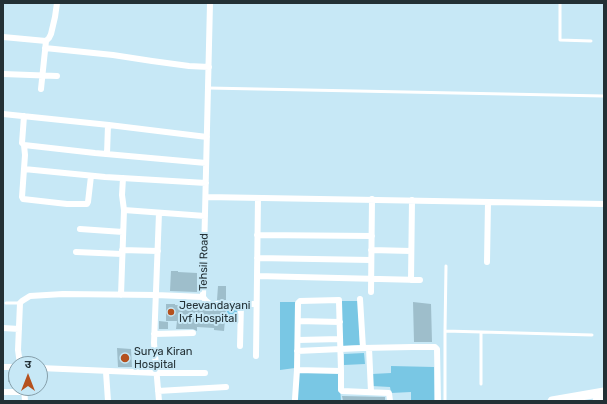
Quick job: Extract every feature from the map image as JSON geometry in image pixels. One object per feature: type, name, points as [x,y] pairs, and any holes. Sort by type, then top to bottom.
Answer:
[{"type":"main road","points":[[552,401],[604,392]]},
{"type":"main road","points":[[597,401],[604,400]]},
{"type":"street","points":[[41,89],[46,40],[51,34],[57,3]]},
{"type":"street","name":"Tehsil Road","points":[[20,303],[22,300],[30,296],[63,294],[203,297],[210,3]]},
{"type":"street","points":[[3,37],[46,40]]},
{"type":"street","points":[[45,48],[112,55],[189,66],[209,67]]},
{"type":"street","points":[[3,74],[57,76]]},
{"type":"street","points":[[3,114],[108,125],[207,138]]},
{"type":"street","points":[[24,116],[22,143],[25,150],[22,198],[67,204],[87,204],[91,176]]},
{"type":"street","points":[[107,154],[108,125]]},
{"type":"street","points":[[24,145],[206,163]]},
{"type":"street","points":[[24,169],[91,176],[206,183]]},
{"type":"street","points":[[121,295],[124,210],[122,196],[123,178]]},
{"type":"street","points":[[206,197],[604,204]]},
{"type":"street","points":[[256,356],[258,198]]},
{"type":"street","points":[[371,292],[372,200]]},
{"type":"street","points":[[411,280],[412,200]]},
{"type":"street","points":[[487,262],[488,202]]},
{"type":"street","points":[[124,210],[205,216]]},
{"type":"street","points":[[159,213],[154,334],[159,401]]},
{"type":"street","points":[[80,229],[123,232]]},
{"type":"street","points":[[257,235],[372,236]]},
{"type":"street","points":[[371,250],[411,251]]},
{"type":"street","points":[[76,252],[158,251]]},
{"type":"street","points":[[257,258],[371,260]]},
{"type":"street","points":[[257,276],[420,280]]},
{"type":"street","points":[[203,297],[210,304],[256,304]]},
{"type":"street","points":[[360,299],[371,392]]},
{"type":"street","points":[[295,399],[298,351],[298,303],[300,301],[338,300],[342,391],[389,393],[390,401]]},
{"type":"street","points":[[19,356],[20,303]]},
{"type":"street","points":[[240,346],[241,304]]},
{"type":"street","points":[[298,321],[340,322]]},
{"type":"street","points":[[3,328],[19,329]]},
{"type":"street","points":[[154,334],[193,333]]},
{"type":"street","points":[[298,340],[340,339]]},
{"type":"street","points":[[298,351],[412,347],[437,348],[438,401]]},
{"type":"street","points":[[48,368],[106,372],[205,372]]},
{"type":"street","points":[[297,370],[341,370]]},
{"type":"street","points":[[106,372],[108,401]]},
{"type":"street","points":[[158,391],[226,387]]},
{"type":"lane","points":[[560,3],[560,40],[591,41]]},
{"type":"lane","points":[[208,88],[604,96]]},
{"type":"lane","points":[[444,401],[446,266]]},
{"type":"lane","points":[[6,303],[20,303]]},
{"type":"lane","points":[[445,331],[592,335]]},
{"type":"lane","points":[[481,332],[481,384]]},
{"type":"path","points":[[604,11],[604,33]]},
{"type":"shaded area","points":[[340,301],[358,301],[360,345],[342,346]]},
{"type":"shaded area","points":[[280,302],[296,302],[295,368],[280,370]]},
{"type":"shaded area","points":[[227,309],[237,310],[237,323],[226,322]]},
{"type":"shaded area","points":[[364,353],[365,364],[344,365],[344,354]]},
{"type":"shaded area","points":[[391,366],[434,367],[434,400],[411,400],[411,392],[391,393],[390,387],[372,386],[372,374],[391,373]]},
{"type":"shaded area","points":[[295,370],[339,370],[341,401],[295,401]]},
{"type":"building","points":[[171,271],[197,273],[197,292],[170,291]]},
{"type":"building","points":[[218,286],[226,286],[226,300],[217,300]]},
{"type":"building","points":[[413,302],[431,304],[432,342],[414,342]]},
{"type":"building","points":[[166,304],[196,307],[204,306],[204,310],[226,309],[224,331],[214,330],[214,328],[197,327],[197,331],[193,329],[176,329],[177,321],[166,321]]},
{"type":"building","points":[[159,321],[168,322],[168,329],[159,329]]},
{"type":"building","points":[[117,348],[131,349],[132,367],[118,367]]},
{"type":"building","points":[[342,396],[385,397],[385,401],[343,401]]},
{"type":"place","name":"Jeevandayani Ivf Hospital","points":[[171,312]]},
{"type":"place","name":"Surya Kiran Hospital","points":[[125,358]]}]
